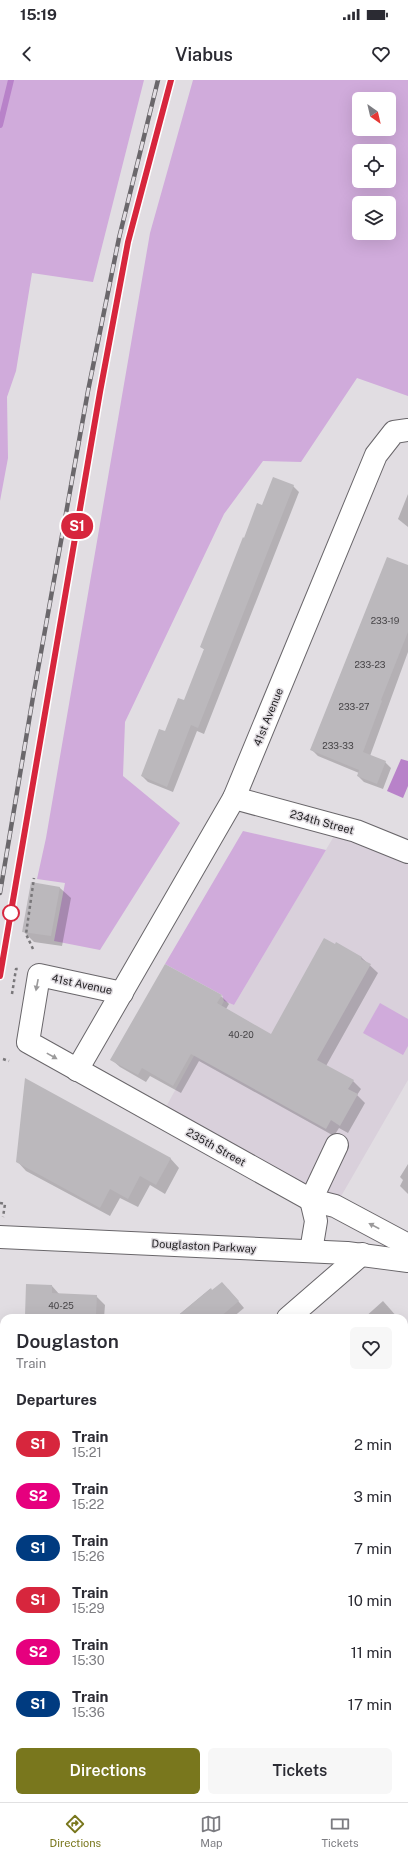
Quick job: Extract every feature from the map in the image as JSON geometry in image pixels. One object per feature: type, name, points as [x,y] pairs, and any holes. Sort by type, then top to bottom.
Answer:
[{"type":"street","name":"41st Avenue","points":[[77,1070],[234,798],[376,455],[401,431]]},
{"type":"street","name":"234th Street","points":[[234,798],[356,831],[408,852]]},
{"type":"street","name":"41st Avenue","points":[[28,1042],[39,975],[122,993]]},
{"type":"street","name":"235th Street","points":[[28,1042],[311,1200],[335,1206],[408,1245]]},
{"type":"street","points":[[311,1251],[316,1221],[311,1200],[337,1145]]},
{"type":"street","name":"Douglaston Parkway","points":[[2,1227],[362,1254],[408,1261]]},
{"type":"street","points":[[293,1314],[362,1254]]},
{"type":"path","points":[[33,949],[26,934],[34,878]]},
{"type":"path","points":[[21,933],[26,934]]},
{"type":"path","points":[[12,994],[14,976]]},
{"type":"path","points":[[3,1059],[10,1061]]},
{"type":"path","points":[[0,1203],[5,1204],[2,1227]]},
{"type":"shaded area","points":[[0,80],[144,80],[93,282],[32,273],[16,371],[7,397],[8,458],[0,501]]},
{"type":"shaded area","points":[[193,80],[408,80],[408,396],[357,378],[301,462],[263,461],[224,514],[125,722],[123,776],[180,823],[100,950],[54,941],[65,883],[37,879],[46,838],[150,233]]},
{"type":"shaded area","points":[[401,759],[408,761],[408,786],[403,798],[387,791]]},
{"type":"shaded area","points":[[340,826],[408,852],[408,1080],[332,1212],[161,1116],[224,1001],[234,1005]]},
{"type":"shaded area","points":[[243,831],[326,850],[234,1005],[224,1001],[222,995],[165,964]]},
{"type":"shaded area","points":[[380,1003],[408,1019],[408,1046],[403,1055],[363,1033]]},
{"type":"building","points":[[273,477],[294,485],[198,728],[191,725],[167,787],[141,776],[159,729],[165,731],[178,698],[184,700],[204,649],[200,647],[243,537],[244,538],[257,503],[262,505]]},
{"type":"building","points":[[387,557],[408,565],[408,632],[381,700],[382,701],[363,752],[386,761],[377,784],[357,776],[359,770],[310,750]]},
{"type":"building","points":[[31,882],[60,887],[51,936],[22,932]]},
{"type":"building","points":[[324,938],[335,944],[336,942],[371,964],[317,1060],[354,1080],[348,1089],[358,1094],[340,1126],[331,1120],[326,1129],[191,1054],[173,1086],[142,1068],[138,1075],[110,1060],[165,964],[222,995],[217,1003],[271,1034]]},
{"type":"building","points":[[25,1078],[171,1158],[156,1185],[140,1176],[128,1199],[110,1189],[100,1208],[16,1162]]},
{"type":"building","points":[[222,1282],[239,1301],[224,1314],[180,1314],[211,1288],[212,1290]]},
{"type":"building","points":[[26,1284],[52,1285],[52,1293],[97,1295],[96,1314],[25,1314]]},
{"type":"waterway","points":[[0,125],[11,80]]},
{"type":"railway","points":[[0,893],[33,697],[88,391],[119,238],[158,80]]},
{"type":"railway","points":[[0,976],[100,392],[128,242],[171,80]]},
{"type":"train","name":"S1","points":[[0,976],[100,392],[128,242],[171,80]]}]
